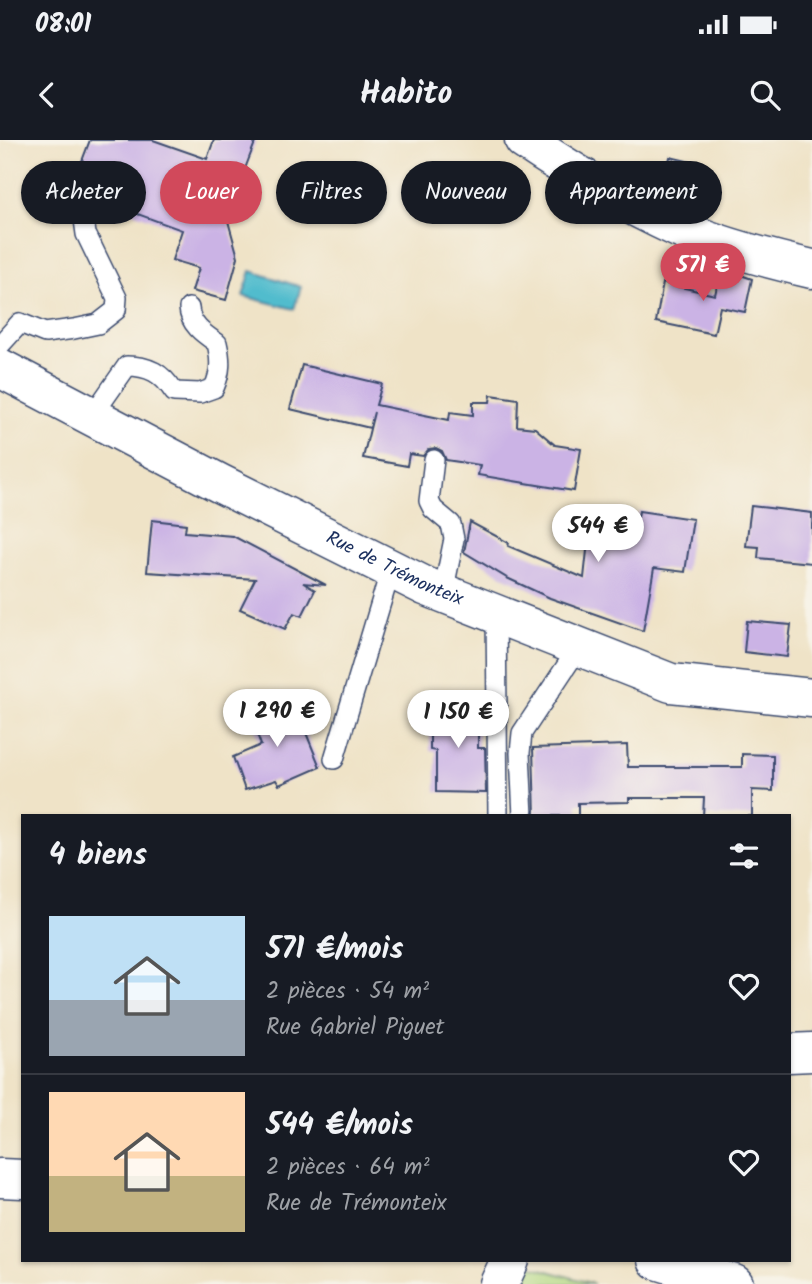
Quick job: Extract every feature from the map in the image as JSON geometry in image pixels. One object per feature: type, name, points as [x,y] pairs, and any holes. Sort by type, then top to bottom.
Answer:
[{"type":"street","points":[[524,140],[569,171],[680,229],[770,260],[812,269]]},
{"type":"street","name":"Rue de Trémonteix","points":[[0,368],[391,569],[443,593],[671,683],[812,698]]},
{"type":"street","points":[[791,1054],[812,1052]]},
{"type":"street","points":[[0,1178],[21,1179]]},
{"type":"street","points":[[499,1284],[509,1262]]},
{"type":"street","points":[[663,1262],[734,1284]]},
{"type":"lane","points":[[0,345],[20,323],[45,333],[98,324],[116,310],[117,298],[86,234],[85,224]]},
{"type":"lane","points":[[92,416],[127,366],[144,366],[169,383],[174,392],[200,393],[214,388],[221,360],[217,343],[203,333],[190,318],[190,309]]},
{"type":"lane","points":[[434,460],[429,501],[433,509],[451,524],[454,539],[443,593]]},
{"type":"lane","points":[[334,759],[391,569]]},
{"type":"lane","points":[[496,614],[499,814]]},
{"type":"lane","points":[[523,814],[520,753],[522,733],[579,646]]},
{"type":"green space","points":[[527,1265],[594,1284],[517,1284]]},
{"type":"water","points":[[251,271],[301,287],[294,309],[243,296]]},
{"type":"building","points":[[90,140],[153,140],[207,159],[214,140],[256,140],[248,161],[160,161],[160,222],[146,217],[146,161],[82,161]]},
{"type":"building","points":[[670,157],[687,161],[669,161]]},
{"type":"building","points":[[165,224],[229,224],[238,257],[226,300],[192,291],[199,268],[172,260],[182,230]]},
{"type":"building","points":[[721,268],[752,279],[745,312],[720,307],[714,334],[656,322],[663,283],[715,295]]},
{"type":"building","points":[[302,365],[382,384],[376,405],[449,420],[450,412],[473,415],[473,402],[490,402],[491,395],[518,399],[517,426],[535,428],[555,445],[581,449],[574,491],[478,475],[480,465],[446,460],[442,451],[436,448],[429,449],[423,456],[409,454],[407,466],[363,458],[374,412],[370,428],[290,409]]},
{"type":"building","points":[[751,506],[812,513],[812,563],[758,558],[759,547],[746,546]]},
{"type":"building","points":[[639,511],[693,519],[685,572],[654,568],[643,631],[550,598],[507,578],[464,552],[470,522],[509,543],[508,546],[584,578],[591,514],[638,517]]},
{"type":"building","points":[[152,520],[186,524],[185,532],[233,536],[326,585],[303,583],[315,590],[302,616],[294,613],[285,629],[240,609],[255,579],[147,572]]},
{"type":"building","points":[[747,621],[791,625],[787,657],[744,652]]},
{"type":"building","points":[[293,701],[320,767],[279,785],[276,780],[245,790],[233,757],[261,745],[251,718]]},
{"type":"building","points":[[478,705],[478,748],[485,748],[486,793],[436,792],[436,751],[430,750],[430,707]]},
{"type":"building","points":[[627,745],[628,767],[742,767],[742,754],[773,755],[773,791],[752,790],[752,814],[703,814],[704,798],[629,798],[629,802],[578,803],[578,814],[535,814],[533,748]]}]
